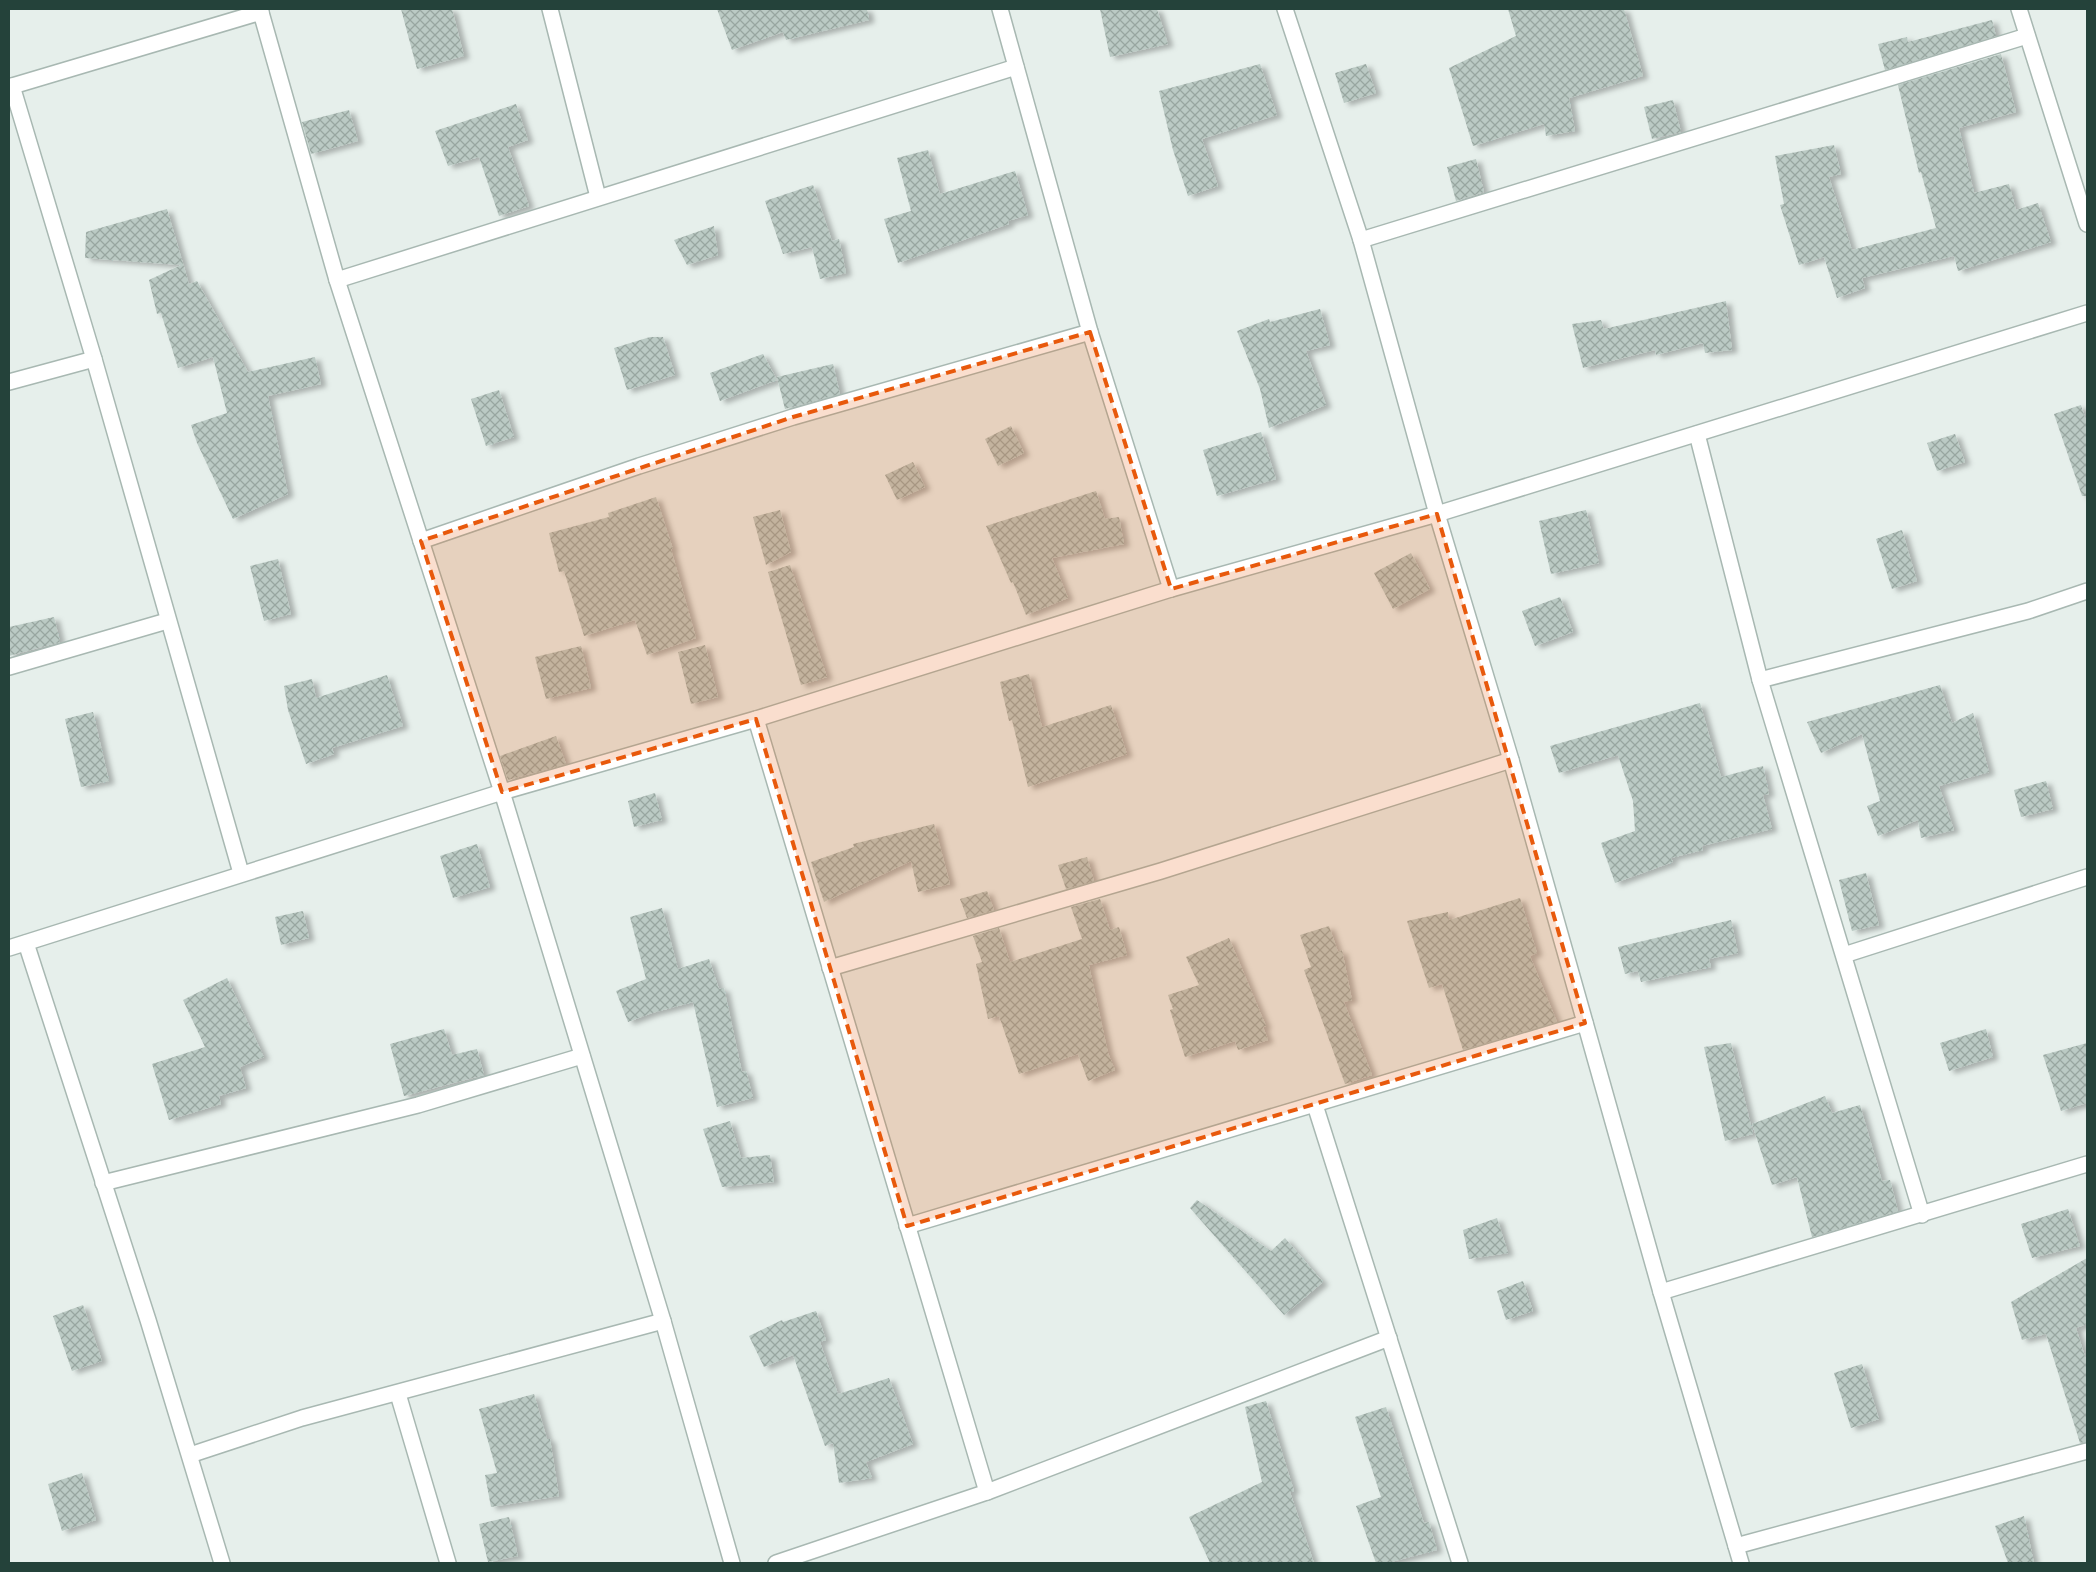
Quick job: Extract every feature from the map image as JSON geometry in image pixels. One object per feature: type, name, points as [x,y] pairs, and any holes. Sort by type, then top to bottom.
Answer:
[{"type":"street","points":[[550,9],[598,197]]},
{"type":"street","points":[[1000,9],[1090,332],[1171,588]]},
{"type":"street","points":[[1285,9],[1362,240],[1437,514],[1511,760],[1661,1292],[1741,1563]]},
{"type":"street","points":[[2019,9],[2087,224]]},
{"type":"street","points":[[241,874],[94,359],[10,86],[261,11],[336,280],[502,792],[663,1321],[732,1563]]},
{"type":"street","points":[[1362,240],[2027,36]]},
{"type":"street","points":[[336,280],[1016,67]]},
{"type":"street","points":[[9,948],[502,792],[756,718],[1171,588],[1437,514],[2087,314]]},
{"type":"street","points":[[422,541],[639,466],[793,417],[1090,332]]},
{"type":"street","points":[[9,382],[94,359]]},
{"type":"street","points":[[1697,434],[1760,680],[1922,1215]]},
{"type":"street","points":[[1760,680],[2028,611],[2087,591]]},
{"type":"street","points":[[9,667],[168,621]]},
{"type":"street","points":[[756,718],[988,1492]]},
{"type":"street","points":[[830,968],[1161,871],[1511,760]]},
{"type":"street","points":[[1844,955],[2087,877]]},
{"type":"street","points":[[26,943],[190,1455],[222,1563]]},
{"type":"street","points":[[907,1226],[1585,1023]]},
{"type":"street","points":[[103,1183],[418,1105],[582,1056]]},
{"type":"street","points":[[1315,1105],[1460,1563]]},
{"type":"street","points":[[1661,1292],[2087,1164]]},
{"type":"street","points":[[190,1455],[302,1418],[398,1394],[663,1321]]},
{"type":"street","points":[[776,1563],[988,1492],[1389,1338]]},
{"type":"street","points":[[398,1394],[448,1563]]},
{"type":"street","points":[[1736,1546],[2087,1451]]},
{"type":"highlighted area","points":[[1090,332],[1171,589],[1437,514],[1585,1023],[907,1226],[756,719],[502,792],[421,541],[793,417]]},
{"type":"building","points":[[401,9],[452,9],[464,56],[417,69]]},
{"type":"building","points":[[717,9],[867,9],[869,20],[786,40],[783,32],[732,50]]},
{"type":"building","points":[[1100,9],[1157,9],[1168,44],[1110,57]]},
{"type":"building","points":[[1508,9],[1624,9],[1643,76],[1569,98],[1575,131],[1546,136],[1544,124],[1473,146],[1449,68],[1516,36]]},
{"type":"building","points":[[1992,20],[1996,36],[1885,70],[1878,44],[1907,37],[1908,42]]},
{"type":"building","points":[[2001,54],[2016,112],[1959,128],[1974,193],[2009,184],[2016,210],[2038,203],[2051,242],[1958,271],[1954,256],[1862,278],[1865,288],[1837,298],[1824,257],[1799,265],[1780,205],[1784,204],[1775,156],[1834,145],[1841,174],[1829,177],[1852,250],[1936,228],[1921,172],[1919,173],[1898,85]]},
{"type":"building","points":[[1260,64],[1277,115],[1202,139],[1218,186],[1188,196],[1173,150],[1159,91]]},
{"type":"building","points":[[1366,64],[1376,93],[1344,103],[1335,73]]},
{"type":"building","points":[[1673,100],[1681,132],[1652,139],[1644,107]]},
{"type":"building","points":[[516,104],[528,140],[508,147],[529,206],[499,216],[479,157],[448,166],[435,131]]},
{"type":"building","points":[[349,110],[358,141],[311,154],[302,122]]},
{"type":"building","points":[[928,150],[940,194],[1015,171],[1028,215],[1008,221],[1009,224],[898,263],[884,219],[911,211],[897,158]]},
{"type":"building","points":[[1476,159],[1484,192],[1456,201],[1447,167]]},
{"type":"building","points":[[813,185],[832,241],[839,239],[846,273],[820,279],[812,247],[783,254],[765,201]]},
{"type":"building","points":[[167,209],[189,284],[197,281],[248,372],[315,357],[321,384],[268,396],[288,494],[233,519],[197,443],[191,425],[227,413],[213,357],[178,368],[161,313],[157,314],[149,280],[181,265],[85,258],[86,232]]},
{"type":"building","points":[[714,226],[718,255],[687,265],[674,240]]},
{"type":"building","points":[[1726,301],[1732,350],[1705,353],[1703,343],[1656,355],[1655,350],[1583,368],[1572,324],[1601,320],[1604,329]]},
{"type":"building","points":[[1320,309],[1330,345],[1306,351],[1326,405],[1269,428],[1260,389],[1237,331],[1269,319],[1270,322]]},
{"type":"building","points":[[650,337],[663,337],[675,375],[627,390],[614,348]]},
{"type":"building","points":[[763,354],[777,380],[720,401],[710,373]]},
{"type":"building","points":[[833,364],[840,394],[785,409],[777,377]]},
{"type":"building","points":[[499,390],[514,437],[486,446],[471,399]]},
{"type":"building","points":[[2081,405],[2087,424],[2087,496],[2082,496],[2054,414]]},
{"type":"building","points":[[1011,426],[1024,453],[998,466],[985,439]]},
{"type":"building","points":[[1261,432],[1276,479],[1217,496],[1203,450]]},
{"type":"building","points":[[1955,434],[1965,462],[1937,471],[1927,443]]},
{"type":"building","points":[[913,462],[925,487],[897,500],[885,475]]},
{"type":"building","points":[[1096,491],[1105,519],[1119,517],[1124,544],[1052,558],[1068,598],[1026,615],[1013,582],[1011,583],[986,526]]},
{"type":"building","points":[[656,497],[673,549],[671,549],[696,638],[647,655],[635,620],[584,636],[564,571],[559,572],[549,533],[609,517],[608,513]]},
{"type":"building","points":[[780,510],[791,552],[766,565],[753,517]]},
{"type":"building","points":[[1586,510],[1599,563],[1551,574],[1539,521]]},
{"type":"building","points":[[1902,530],[1917,581],[1892,589],[1876,539]]},
{"type":"building","points":[[1411,553],[1430,589],[1393,609],[1374,573]]},
{"type":"building","points":[[278,559],[291,614],[264,621],[250,566]]},
{"type":"building","points":[[790,565],[827,677],[801,685],[768,572]]},
{"type":"building","points":[[1560,597],[1573,632],[1535,646],[1522,611]]},
{"type":"building","points":[[54,617],[60,642],[9,656],[9,627]]},
{"type":"building","points":[[705,645],[718,697],[691,704],[678,652]]},
{"type":"building","points":[[581,646],[591,688],[546,699],[535,657]]},
{"type":"building","points":[[1029,674],[1042,727],[1111,705],[1127,754],[1028,787],[1012,720],[1009,721],[1000,682]]},
{"type":"building","points":[[387,675],[403,726],[332,748],[334,754],[306,764],[288,710],[284,686],[312,679],[316,698]]},
{"type":"building","points":[[1940,685],[1952,723],[1973,713],[1989,772],[1939,786],[1954,830],[1921,838],[1918,820],[1878,836],[1867,806],[1880,801],[1862,734],[1821,753],[1807,722]]},
{"type":"building","points":[[1700,703],[1721,777],[1763,766],[1769,794],[1763,795],[1772,829],[1702,846],[1703,850],[1671,858],[1673,862],[1615,883],[1601,843],[1635,831],[1633,801],[1618,755],[1559,773],[1550,746]]},
{"type":"building","points":[[93,712],[109,781],[81,787],[65,719]]},
{"type":"building","points":[[556,736],[566,764],[508,780],[500,756]]},
{"type":"building","points":[[2046,781],[2053,809],[2021,817],[2014,790]]},
{"type":"building","points":[[655,793],[662,820],[634,827],[628,801]]},
{"type":"building","points":[[934,824],[950,884],[918,892],[911,861],[824,902],[811,862],[854,847],[853,844]]},
{"type":"building","points":[[477,844],[490,887],[453,898],[440,856]]},
{"type":"building","points":[[1087,857],[1094,881],[1066,889],[1058,865]]},
{"type":"building","points":[[1866,873],[1879,925],[1852,931],[1839,880]]},
{"type":"building","points":[[987,891],[994,910],[967,918],[960,899]]},
{"type":"building","points":[[1520,898],[1537,953],[1530,956],[1557,1022],[1463,1050],[1442,984],[1429,988],[1407,921],[1448,912],[1449,920]]},
{"type":"building","points":[[1100,899],[1110,930],[1119,927],[1127,955],[1089,965],[1088,961],[1108,1053],[1115,1070],[1088,1081],[1078,1054],[1019,1074],[999,1016],[988,1019],[976,964],[982,962],[973,936],[999,928],[1010,962],[1082,939],[1071,907]]},
{"type":"building","points":[[662,908],[678,969],[709,959],[719,989],[724,988],[742,1072],[746,1071],[753,1098],[717,1107],[693,1002],[652,1013],[628,1022],[616,991],[646,979],[630,917]]},
{"type":"building","points":[[303,911],[309,938],[281,945],[275,917]]},
{"type":"building","points":[[1731,920],[1738,953],[1709,959],[1711,967],[1641,982],[1638,971],[1625,974],[1618,947]]},
{"type":"building","points":[[1329,926],[1338,952],[1342,950],[1352,1000],[1344,1002],[1372,1075],[1345,1084],[1304,970],[1311,967],[1300,935]]},
{"type":"building","points":[[1229,938],[1266,1026],[1263,1027],[1268,1040],[1238,1050],[1235,1041],[1185,1057],[1170,1010],[1173,1009],[1168,995],[1199,985],[1186,957]]},
{"type":"building","points":[[227,978],[264,1057],[240,1067],[246,1088],[219,1096],[221,1104],[169,1120],[152,1064],[205,1047],[183,1000]]},
{"type":"building","points":[[444,1029],[452,1055],[477,1049],[484,1075],[404,1096],[390,1044]]},
{"type":"building","points":[[1986,1029],[1993,1057],[1949,1071],[1940,1043]]},
{"type":"building","points":[[1731,1043],[1753,1134],[1725,1141],[1704,1047]]},
{"type":"building","points":[[2087,1043],[2087,1103],[2061,1111],[2043,1055]]},
{"type":"building","points":[[1825,1096],[1832,1113],[1860,1105],[1882,1181],[1890,1180],[1898,1211],[1812,1237],[1797,1177],[1772,1185],[1752,1124]]},
{"type":"building","points":[[730,1121],[741,1158],[770,1155],[774,1182],[722,1187],[703,1129]]},
{"type":"building","points":[[1197,1200],[1271,1251],[1285,1238],[1323,1282],[1284,1315],[1190,1208]]},
{"type":"building","points":[[2068,1209],[2080,1246],[2032,1258],[2021,1224]]},
{"type":"building","points":[[1497,1218],[1508,1253],[1469,1259],[1463,1230]]},
{"type":"building","points":[[2087,1258],[2087,1324],[2076,1328],[2087,1363],[2087,1442],[2080,1443],[2046,1334],[2022,1340],[2011,1302]]},
{"type":"building","points":[[1523,1281],[1533,1311],[1506,1320],[1497,1291]]},
{"type":"building","points":[[83,1305],[102,1361],[72,1371],[53,1316]]},
{"type":"building","points":[[816,1311],[826,1340],[820,1342],[838,1394],[889,1378],[913,1444],[866,1462],[872,1478],[839,1483],[833,1443],[825,1446],[793,1355],[764,1367],[749,1336],[782,1320],[783,1322]]},
{"type":"building","points":[[1862,1364],[1879,1419],[1851,1428],[1834,1373]]},
{"type":"building","points":[[534,1394],[547,1439],[550,1439],[559,1496],[491,1507],[485,1475],[497,1473],[479,1409]]},
{"type":"building","points":[[1266,1401],[1294,1491],[1290,1492],[1314,1563],[1210,1563],[1189,1517],[1262,1482],[1245,1407]]},
{"type":"building","points":[[1386,1407],[1424,1523],[1429,1522],[1437,1550],[1387,1563],[1376,1563],[1356,1506],[1381,1497],[1355,1417]]},
{"type":"building","points":[[82,1473],[96,1520],[62,1531],[48,1484]]},
{"type":"building","points":[[2024,1516],[2034,1563],[2008,1563],[1995,1526]]},
{"type":"building","points":[[509,1517],[518,1556],[488,1562],[479,1524]]}]
